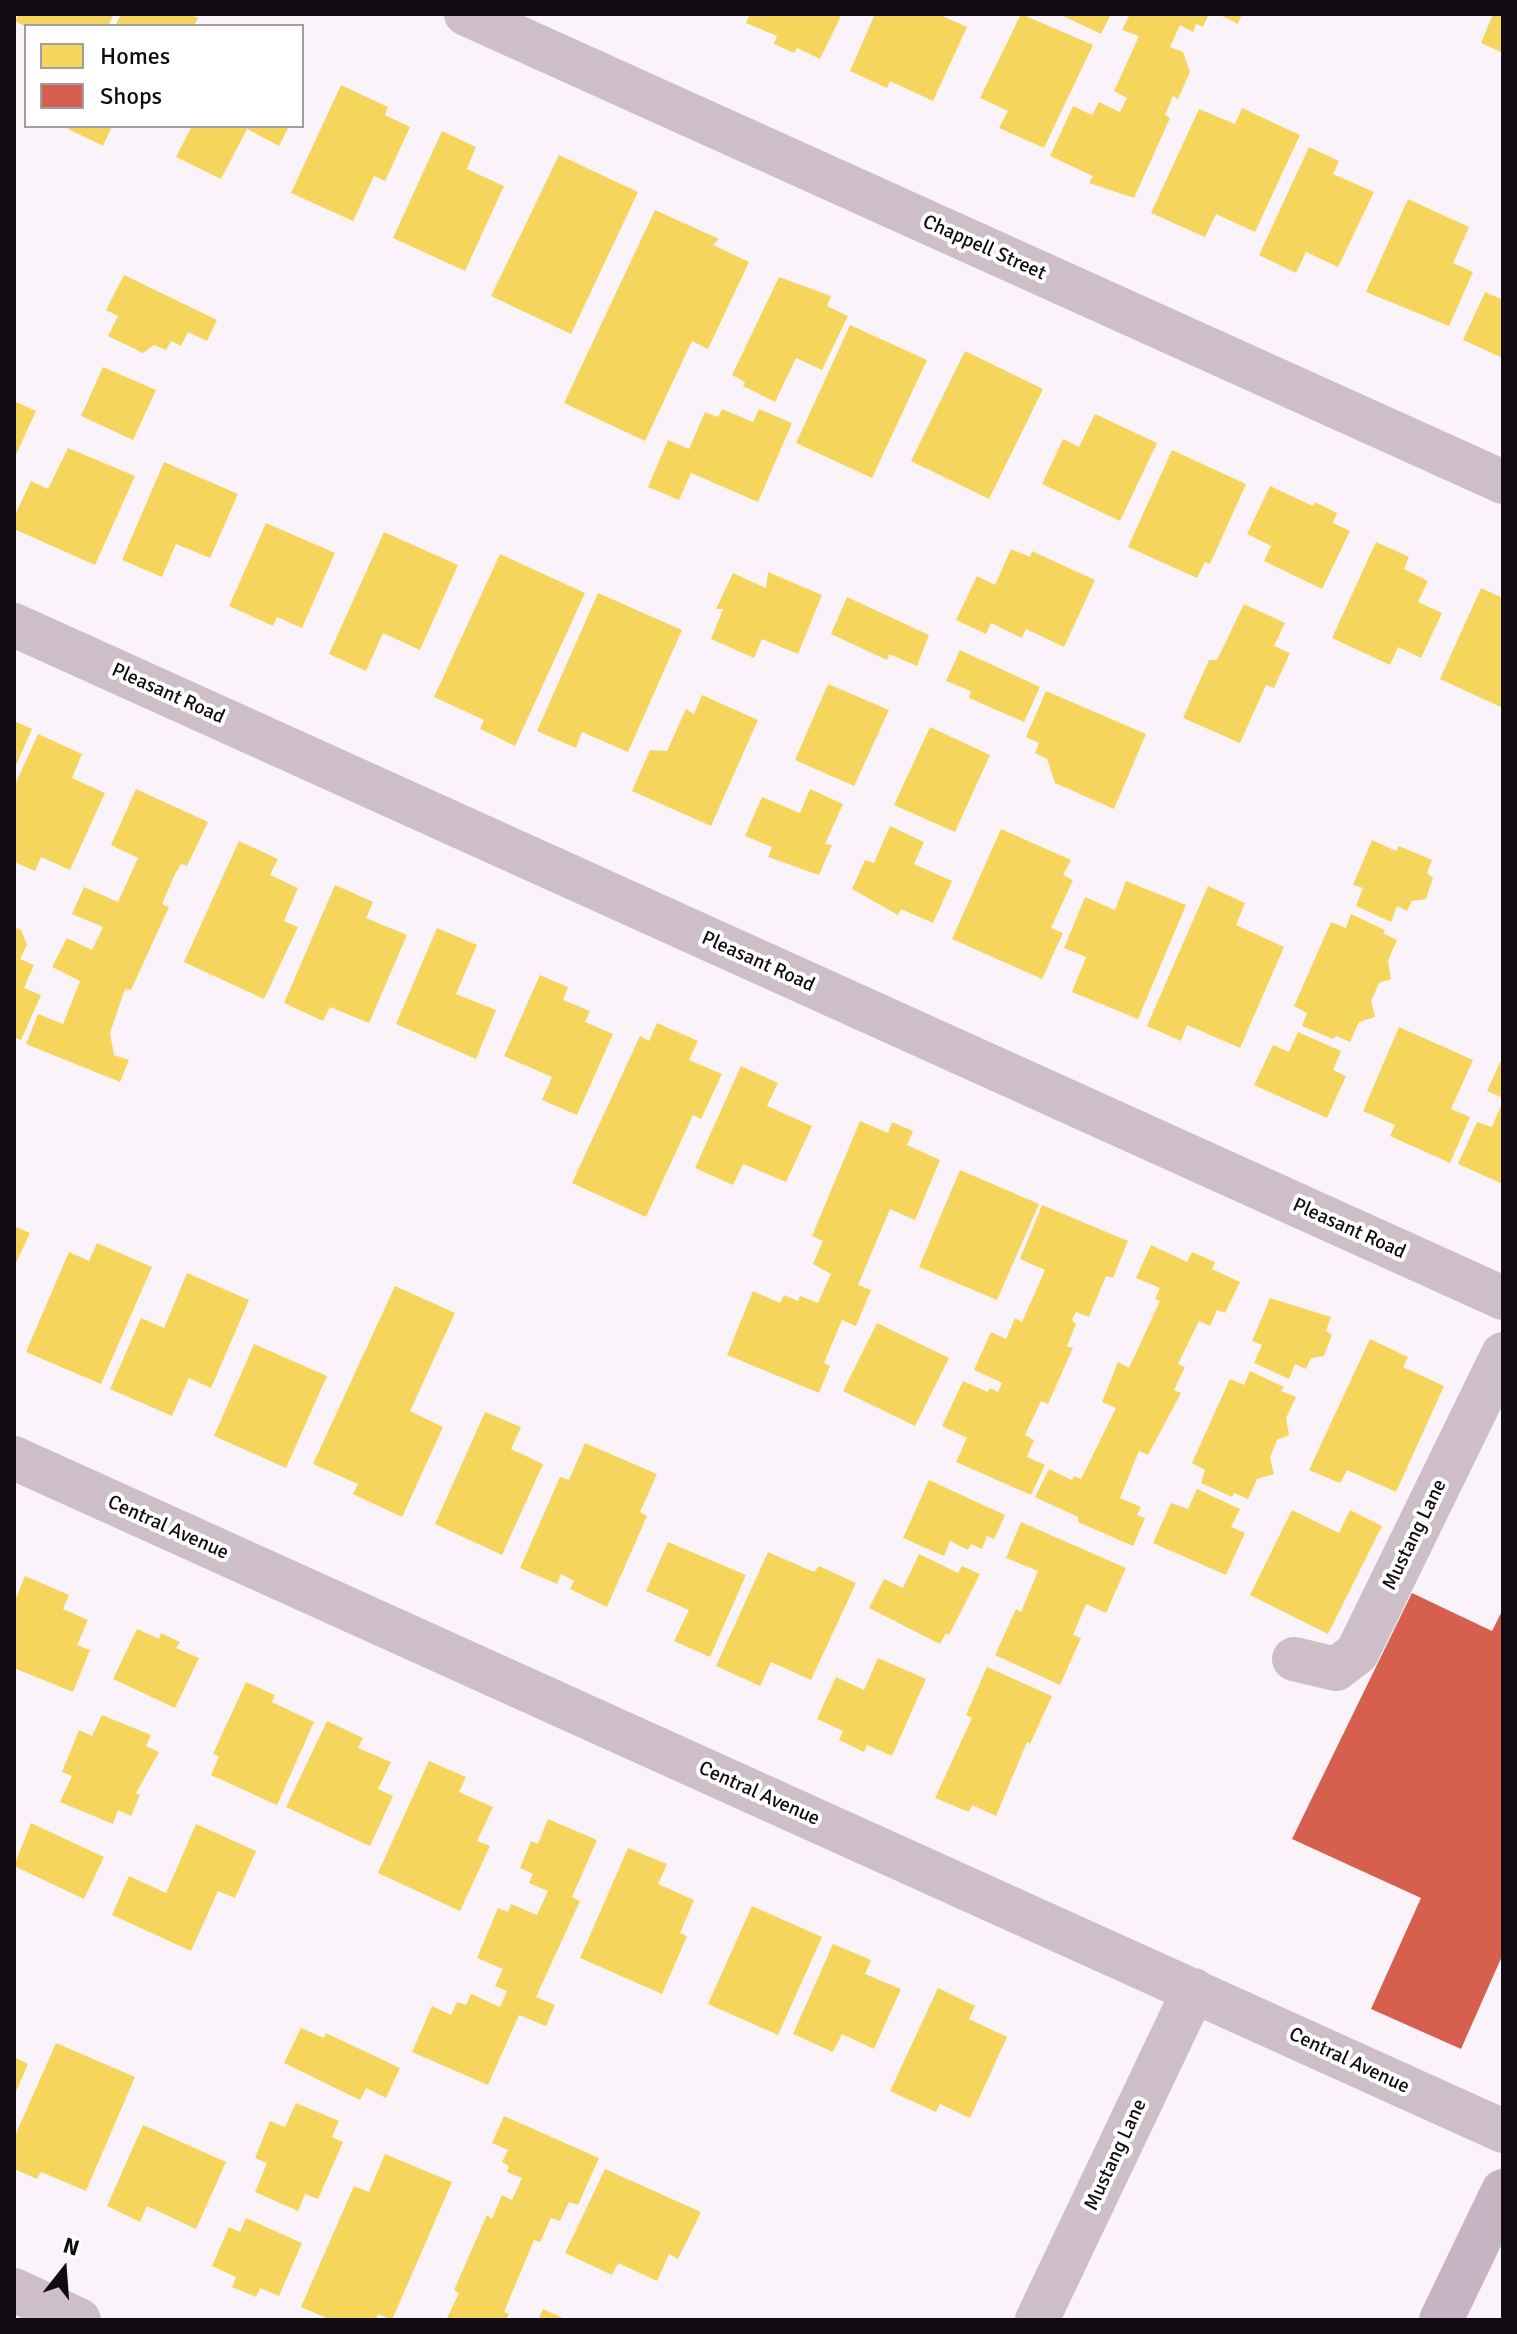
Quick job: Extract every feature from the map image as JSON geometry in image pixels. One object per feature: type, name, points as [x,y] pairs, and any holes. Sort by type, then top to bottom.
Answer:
[{"type":"main road","points":[[1441,2320],[1503,2191]]},
{"type":"street","name":"Chappell Street","points":[[466,14],[1503,482]]},
{"type":"street","name":"Pleasant Road","points":[[14,625],[1503,1298]]},
{"type":"street","name":"Mustang Lane","points":[[1294,1659],[1336,1669],[1357,1653],[1503,1354]]},
{"type":"street","name":"Central Avenue","points":[[14,1458],[1503,2131]]},
{"type":"street","name":"Mustang Lane","points":[[1037,2320],[1194,1990]]},
{"type":"street","points":[[14,2290],[79,2320]]},
{"type":"building: Homes","points":[[19,14],[114,14],[109,24],[24,26],[15,21]]},
{"type":"building: Homes","points":[[121,14],[189,14],[198,18],[195,24],[116,24]]},
{"type":"building: Homes","points":[[750,14],[839,14],[840,18],[820,59],[797,48],[794,53],[774,44],[777,36],[746,23]]},
{"type":"building: Homes","points":[[875,14],[938,14],[967,27],[933,101],[890,81],[887,88],[850,71]]},
{"type":"building: Homes","points":[[1021,14],[1093,45],[1044,148],[999,128],[1008,111],[980,98]]},
{"type":"building: Homes","points":[[1059,14],[1111,14],[1101,34]]},
{"type":"building: Homes","points":[[1130,14],[1209,14],[1203,27],[1196,24],[1193,32],[1180,25],[1170,47],[1183,52],[1190,72],[1178,99],[1173,96],[1165,115],[1170,118],[1134,198],[1089,183],[1093,176],[1050,156],[1073,106],[1092,115],[1099,102],[1120,112],[1127,98],[1114,91],[1139,36],[1122,30]]},
{"type":"building: Homes","points":[[1218,14],[1242,14],[1238,24]]},
{"type":"building: Homes","points":[[1493,14],[1503,14],[1503,53],[1481,43]]},
{"type":"building: Homes","points":[[341,85],[388,107],[385,115],[410,127],[385,181],[374,176],[353,221],[291,193]]},
{"type":"building: Homes","points":[[1242,108],[1300,135],[1255,232],[1216,214],[1205,237],[1151,213],[1199,109],[1235,124]]},
{"type":"building: Homes","points":[[68,128],[111,128],[103,146]]},
{"type":"building: Homes","points":[[191,128],[288,128],[279,146],[247,129],[221,179],[176,157]]},
{"type":"building: Homes","points":[[442,131],[476,147],[467,169],[504,186],[465,271],[393,238]]},
{"type":"building: Homes","points":[[1309,147],[1339,161],[1333,174],[1374,192],[1338,267],[1306,252],[1296,273],[1259,255]]},
{"type":"building: Homes","points":[[559,155],[638,192],[571,334],[491,296]]},
{"type":"building: Homes","points":[[1408,199],[1469,227],[1453,263],[1473,272],[1449,326],[1366,292]]},
{"type":"building: Homes","points":[[655,210],[719,239],[713,245],[749,262],[708,349],[692,341],[645,441],[564,403]]},
{"type":"building: Homes","points":[[124,275],[217,320],[207,341],[188,332],[181,346],[171,341],[166,350],[154,345],[143,353],[108,336],[118,316],[106,310]]},
{"type":"building: Homes","points":[[779,277],[831,296],[827,306],[848,316],[822,370],[796,358],[775,402],[743,386],[745,382],[732,375]]},
{"type":"building: Homes","points":[[1485,292],[1503,300],[1503,358],[1463,340]]},
{"type":"building: Homes","points":[[850,325],[927,360],[872,478],[796,443]]},
{"type":"building: Homes","points":[[965,351],[1043,389],[989,499],[911,461]]},
{"type":"building: Homes","points":[[103,367],[156,390],[133,440],[81,416]]},
{"type":"building: Homes","points":[[14,401],[36,411],[14,459]]},
{"type":"building: Homes","points":[[722,409],[753,422],[759,409],[792,423],[758,502],[691,473],[679,500],[648,487],[668,440],[689,449],[705,412],[718,417]]},
{"type":"building: Homes","points":[[1095,414],[1157,443],[1120,521],[1042,484],[1063,439],[1079,447]]},
{"type":"building: Homes","points":[[68,448],[135,476],[95,565],[14,529],[14,517],[31,481],[48,489]]},
{"type":"building: Homes","points":[[1172,450],[1246,484],[1210,564],[1205,562],[1197,578],[1128,547]]},
{"type":"building: Homes","points":[[164,462],[238,494],[210,558],[176,544],[162,577],[122,560]]},
{"type":"building: Homes","points":[[1270,486],[1313,506],[1315,502],[1337,513],[1333,523],[1350,531],[1322,589],[1264,561],[1271,546],[1247,534]]},
{"type":"building: Homes","points":[[266,523],[335,553],[302,628],[277,617],[273,626],[229,606]]},
{"type":"building: Homes","points":[[384,532],[458,565],[420,650],[383,633],[366,671],[329,654]]},
{"type":"building: Homes","points":[[1376,542],[1409,557],[1404,569],[1428,581],[1418,602],[1442,613],[1421,658],[1398,647],[1390,665],[1332,638]]},
{"type":"building: Homes","points":[[1011,549],[1030,557],[1032,551],[1095,580],[1064,647],[1026,629],[1022,638],[991,623],[986,634],[956,620],[977,576],[995,585]]},
{"type":"building: Homes","points":[[500,554],[585,593],[515,746],[480,729],[484,720],[434,697]]},
{"type":"building: Homes","points":[[768,572],[822,595],[798,654],[762,639],[754,658],[711,639],[723,609],[716,609],[733,573],[766,588]]},
{"type":"building: Homes","points":[[1481,588],[1503,598],[1503,708],[1440,679]]},
{"type":"building: Homes","points":[[598,593],[682,630],[628,752],[582,732],[576,748],[537,731]]},
{"type":"building: Homes","points":[[847,597],[929,635],[917,666],[889,654],[887,660],[831,634]]},
{"type":"building: Homes","points":[[1244,604],[1285,623],[1274,646],[1290,653],[1274,688],[1266,685],[1240,743],[1183,718],[1209,660],[1217,660]]},
{"type":"building: Homes","points":[[960,650],[1040,687],[1024,722],[969,698],[971,691],[946,681]]},
{"type":"building: Homes","points":[[828,684],[889,710],[854,786],[795,760]]},
{"type":"building: Homes","points":[[1046,691],[1146,734],[1114,809],[1055,783],[1047,759],[1035,753],[1039,743],[1026,737]]},
{"type":"building: Homes","points":[[702,695],[758,720],[711,826],[632,791],[650,750],[667,751],[686,709],[694,714]]},
{"type":"building: Homes","points":[[14,721],[32,729],[14,770]]},
{"type":"building: Homes","points":[[930,727],[990,755],[955,832],[894,805]]},
{"type":"building: Homes","points":[[38,734],[82,754],[72,778],[105,793],[70,870],[41,857],[35,871],[14,862],[14,787]]},
{"type":"building: Homes","points":[[136,789],[208,822],[187,866],[181,864],[175,874],[162,904],[169,907],[131,990],[125,989],[110,1033],[114,1055],[129,1060],[120,1082],[26,1044],[38,1014],[63,1024],[80,981],[52,967],[67,938],[92,950],[103,927],[72,914],[84,887],[118,902],[138,858],[111,845]]},
{"type":"building: Homes","points":[[810,789],[843,804],[825,844],[832,845],[819,875],[768,857],[772,847],[745,836],[762,797],[800,813]]},
{"type":"building: Homes","points":[[890,826],[924,842],[914,864],[952,881],[933,923],[901,909],[898,915],[852,889],[865,860],[874,863]]},
{"type":"building: Homes","points":[[1001,829],[1071,860],[1063,875],[1073,880],[1051,928],[1063,933],[1042,979],[952,939]]},
{"type":"building: Homes","points":[[1372,840],[1396,851],[1399,846],[1432,860],[1427,873],[1433,878],[1426,899],[1412,901],[1407,911],[1397,906],[1391,922],[1356,906],[1363,888],[1353,885]]},
{"type":"building: Homes","points":[[239,841],[278,859],[270,875],[298,888],[284,921],[298,927],[264,999],[184,962]]},
{"type":"building: Homes","points":[[1126,881],[1186,905],[1138,1019],[1072,992],[1086,957],[1064,948],[1085,897],[1115,910]]},
{"type":"building: Homes","points":[[335,885],[373,902],[366,918],[407,935],[369,1023],[330,1007],[323,1021],[284,1003]]},
{"type":"building: Homes","points":[[1208,886],[1245,903],[1236,925],[1284,947],[1240,1048],[1187,1025],[1181,1041],[1147,1026]]},
{"type":"building: Homes","points":[[1351,914],[1385,930],[1383,933],[1397,940],[1388,961],[1391,979],[1379,983],[1371,1001],[1375,1017],[1359,1022],[1350,1042],[1336,1036],[1333,1039],[1302,1026],[1307,1013],[1294,1006],[1331,922],[1346,928]]},
{"type":"building: Homes","points":[[14,927],[21,930],[27,945],[20,959],[34,965],[24,988],[41,995],[21,1040],[14,1037]]},
{"type":"building: Homes","points":[[437,928],[477,945],[456,994],[496,1010],[476,1059],[396,1024]]},
{"type":"building: Homes","points":[[540,975],[568,987],[563,1000],[590,1011],[585,1022],[613,1034],[577,1115],[542,1100],[552,1077],[504,1056]]},
{"type":"building: Homes","points":[[657,1023],[698,1041],[689,1060],[722,1074],[701,1119],[693,1115],[646,1217],[572,1183],[640,1036],[649,1041]]},
{"type":"building: Homes","points":[[1399,1027],[1473,1060],[1451,1109],[1470,1117],[1450,1163],[1390,1136],[1395,1125],[1363,1111]]},
{"type":"building: Homes","points":[[1298,1032],[1341,1051],[1333,1070],[1346,1076],[1327,1118],[1254,1085],[1273,1045],[1289,1052]]},
{"type":"building: Homes","points":[[1503,1056],[1503,1098],[1487,1091]]},
{"type":"building: Homes","points":[[741,1066],[778,1083],[767,1106],[812,1126],[786,1182],[743,1164],[733,1185],[695,1168]]},
{"type":"building: Homes","points":[[1503,1100],[1503,1184],[1458,1164],[1477,1122],[1492,1127]]},
{"type":"building: Homes","points":[[860,1121],[888,1133],[892,1122],[913,1131],[907,1145],[940,1160],[915,1220],[890,1209],[858,1285],[871,1290],[856,1326],[842,1320],[824,1363],[830,1366],[819,1393],[727,1355],[753,1291],[780,1303],[784,1295],[798,1301],[800,1296],[818,1303],[831,1274],[813,1264],[823,1241],[812,1236]]},
{"type":"building: Homes","points":[[960,1170],[1039,1204],[997,1300],[919,1267]]},
{"type":"building: Homes","points":[[1042,1205],[1128,1241],[1113,1278],[1106,1276],[1089,1317],[1076,1312],[1072,1320],[1076,1324],[1067,1346],[1073,1348],[1048,1404],[1041,1401],[1025,1435],[1034,1440],[1027,1457],[1045,1465],[1031,1495],[956,1462],[967,1438],[942,1426],[963,1381],[988,1392],[990,1388],[998,1392],[1002,1383],[974,1370],[991,1332],[1006,1339],[1015,1318],[1022,1322],[1045,1270],[1020,1259]]},
{"type":"building: Homes","points":[[14,1226],[30,1233],[14,1267]]},
{"type":"building: Homes","points":[[97,1243],[152,1267],[101,1384],[26,1352],[69,1252],[89,1261]]},
{"type":"building: Homes","points":[[1151,1245],[1187,1262],[1192,1252],[1215,1262],[1212,1269],[1240,1282],[1225,1313],[1217,1310],[1210,1326],[1199,1321],[1178,1364],[1185,1367],[1174,1390],[1181,1393],[1148,1455],[1139,1451],[1120,1498],[1141,1507],[1137,1515],[1145,1518],[1133,1546],[1078,1522],[1078,1517],[1035,1497],[1049,1469],[1072,1480],[1074,1476],[1081,1479],[1116,1408],[1102,1402],[1118,1362],[1129,1368],[1160,1301],[1155,1299],[1160,1288],[1136,1278]]},
{"type":"building: Homes","points":[[187,1273],[249,1300],[211,1388],[189,1378],[172,1416],[110,1389],[141,1318],[164,1328]]},
{"type":"building: Homes","points":[[395,1286],[455,1313],[410,1411],[443,1427],[402,1517],[353,1494],[358,1484],[313,1464]]},
{"type":"building: Homes","points":[[1270,1298],[1331,1317],[1326,1331],[1332,1335],[1324,1356],[1311,1358],[1306,1369],[1295,1364],[1289,1379],[1254,1363],[1262,1345],[1252,1341]]},
{"type":"building: Homes","points":[[877,1323],[949,1358],[915,1426],[843,1391]]},
{"type":"building: Homes","points":[[1370,1339],[1408,1357],[1403,1367],[1444,1386],[1396,1492],[1347,1470],[1340,1483],[1309,1470]]},
{"type":"building: Homes","points":[[254,1344],[327,1376],[286,1468],[214,1436]]},
{"type":"building: Homes","points":[[1250,1371],[1284,1387],[1281,1391],[1296,1397],[1286,1418],[1289,1435],[1277,1440],[1270,1458],[1274,1474],[1257,1479],[1248,1499],[1234,1493],[1232,1497],[1201,1483],[1205,1470],[1192,1463],[1230,1379],[1244,1385]]},
{"type":"building: Homes","points":[[485,1412],[521,1427],[511,1449],[543,1464],[502,1555],[435,1524]]},
{"type":"building: Homes","points":[[585,1443],[657,1474],[640,1512],[647,1516],[607,1607],[570,1589],[574,1581],[561,1574],[557,1584],[520,1568],[560,1477],[569,1480]]},
{"type":"building: Homes","points":[[929,1480],[1005,1515],[994,1539],[987,1536],[982,1549],[971,1544],[968,1550],[950,1541],[944,1556],[903,1538]]},
{"type":"building: Homes","points":[[1197,1489],[1240,1509],[1231,1527],[1245,1533],[1226,1575],[1153,1543],[1171,1503],[1188,1509]]},
{"type":"building: Homes","points":[[1292,1510],[1339,1533],[1350,1510],[1382,1526],[1328,1634],[1250,1595]]},
{"type":"building: Homes","points":[[1021,1522],[1126,1568],[1106,1613],[1086,1604],[1073,1635],[1081,1638],[1060,1685],[995,1655],[1016,1609],[1021,1612],[1038,1571],[1006,1558]]},
{"type":"building: Homes","points":[[668,1542],[746,1575],[710,1657],[674,1641],[689,1610],[646,1591]]},
{"type":"building: Homes","points":[[768,1552],[814,1572],[819,1566],[856,1583],[811,1680],[771,1662],[760,1686],[716,1666]]},
{"type":"building: Homes","points":[[919,1554],[958,1573],[962,1566],[980,1574],[949,1635],[946,1633],[940,1644],[869,1608],[884,1579],[903,1588]]},
{"type":"building: Homes","points":[[25,1576],[69,1595],[63,1609],[88,1620],[77,1645],[90,1650],[73,1692],[14,1668],[14,1603]]},
{"type":"building: Homes","points":[[137,1629],[159,1639],[161,1633],[180,1642],[176,1648],[199,1658],[175,1708],[113,1679]]},
{"type":"building: Homes","points":[[878,1658],[926,1679],[892,1756],[867,1745],[864,1752],[839,1740],[843,1731],[817,1719],[836,1677],[864,1690]]},
{"type":"building: Homes","points":[[987,1667],[1052,1696],[1030,1744],[1027,1742],[996,1816],[972,1805],[969,1812],[935,1798],[972,1718],[966,1715]]},
{"type":"building: Homes","points":[[246,1682],[275,1695],[272,1702],[314,1722],[277,1805],[211,1775],[219,1756],[213,1754]]},
{"type":"building: Homes","points":[[102,1715],[151,1735],[146,1746],[159,1752],[136,1793],[140,1795],[131,1816],[118,1810],[113,1824],[60,1802],[72,1776],[62,1772],[79,1730],[92,1736]]},
{"type":"building: Homes","points":[[327,1721],[363,1738],[358,1748],[391,1762],[378,1789],[393,1796],[370,1846],[286,1807]]},
{"type":"building: Homes","points":[[429,1761],[466,1777],[459,1792],[493,1807],[477,1841],[490,1846],[460,1911],[378,1873]]},
{"type":"building: Homes","points":[[548,1819],[597,1840],[572,1897],[580,1901],[536,1997],[555,2005],[546,2026],[519,2015],[488,2085],[412,2052],[432,2006],[451,2015],[457,2002],[466,2005],[471,1994],[500,2007],[507,1991],[495,1986],[503,1969],[477,1958],[498,1908],[508,1912],[511,1904],[537,1915],[548,1891],[529,1883],[533,1874],[520,1868],[531,1841],[538,1844]]},
{"type":"building: Homes","points":[[31,1823],[104,1857],[84,1899],[14,1866]]},
{"type":"building: Homes","points":[[196,1824],[256,1851],[235,1898],[218,1891],[191,1951],[112,1915],[129,1876],[166,1893]]},
{"type":"building: Homes","points":[[628,1848],[667,1864],[658,1884],[694,1900],[680,1933],[687,1936],[662,1994],[580,1958]]},
{"type":"building: Homes","points":[[752,1906],[822,1937],[778,2035],[708,2004]]},
{"type":"building: Homes","points":[[833,1944],[871,1960],[865,1974],[901,1989],[874,2049],[842,2034],[833,2052],[793,2034]]},
{"type":"building: Homes","points":[[938,1988],[975,2006],[969,2019],[1007,2037],[970,2118],[940,2104],[936,2112],[890,2091]]},
{"type":"building: Homes","points":[[301,2028],[324,2038],[326,2033],[400,2068],[386,2098],[366,2088],[360,2100],[284,2063]]},
{"type":"building: Homes","points":[[56,2043],[135,2077],[86,2191],[41,2172],[37,2179],[14,2169],[14,2138]]},
{"type":"building: Homes","points":[[14,2057],[28,2064],[14,2096]]},
{"type":"building: Homes","points":[[296,2103],[339,2121],[332,2137],[343,2142],[318,2199],[305,2194],[298,2211],[255,2192],[267,2163],[255,2158],[270,2121],[285,2127]]},
{"type":"building: Homes","points":[[504,2116],[599,2158],[578,2205],[569,2202],[560,2221],[551,2218],[540,2242],[534,2240],[504,2312],[509,2314],[506,2320],[446,2320],[459,2293],[454,2290],[487,2215],[492,2219],[502,2195],[512,2200],[522,2178],[507,2172],[509,2166],[502,2162],[508,2150],[492,2143]]},
{"type":"building: Homes","points":[[143,2125],[226,2162],[196,2229],[147,2206],[140,2222],[107,2206]]},
{"type":"building: Homes","points":[[385,2154],[452,2182],[392,2320],[378,2314],[375,2320],[331,2320],[301,2307],[354,2186],[369,2192]]},
{"type":"building: Homes","points":[[605,2169],[701,2212],[678,2259],[669,2254],[657,2281],[618,2263],[612,2275],[565,2253]]},
{"type":"building: Homes","points":[[246,2218],[302,2243],[279,2296],[260,2288],[256,2297],[232,2287],[236,2277],[212,2266],[229,2227],[240,2232]]},
{"type":"building: Homes","points":[[543,2309],[567,2320],[538,2320]]},
{"type":"building: Shops","points":[[1412,1593],[1492,1631],[1503,1609],[1503,1954],[1461,2049],[1371,2009],[1421,1898],[1292,1839]]}]
